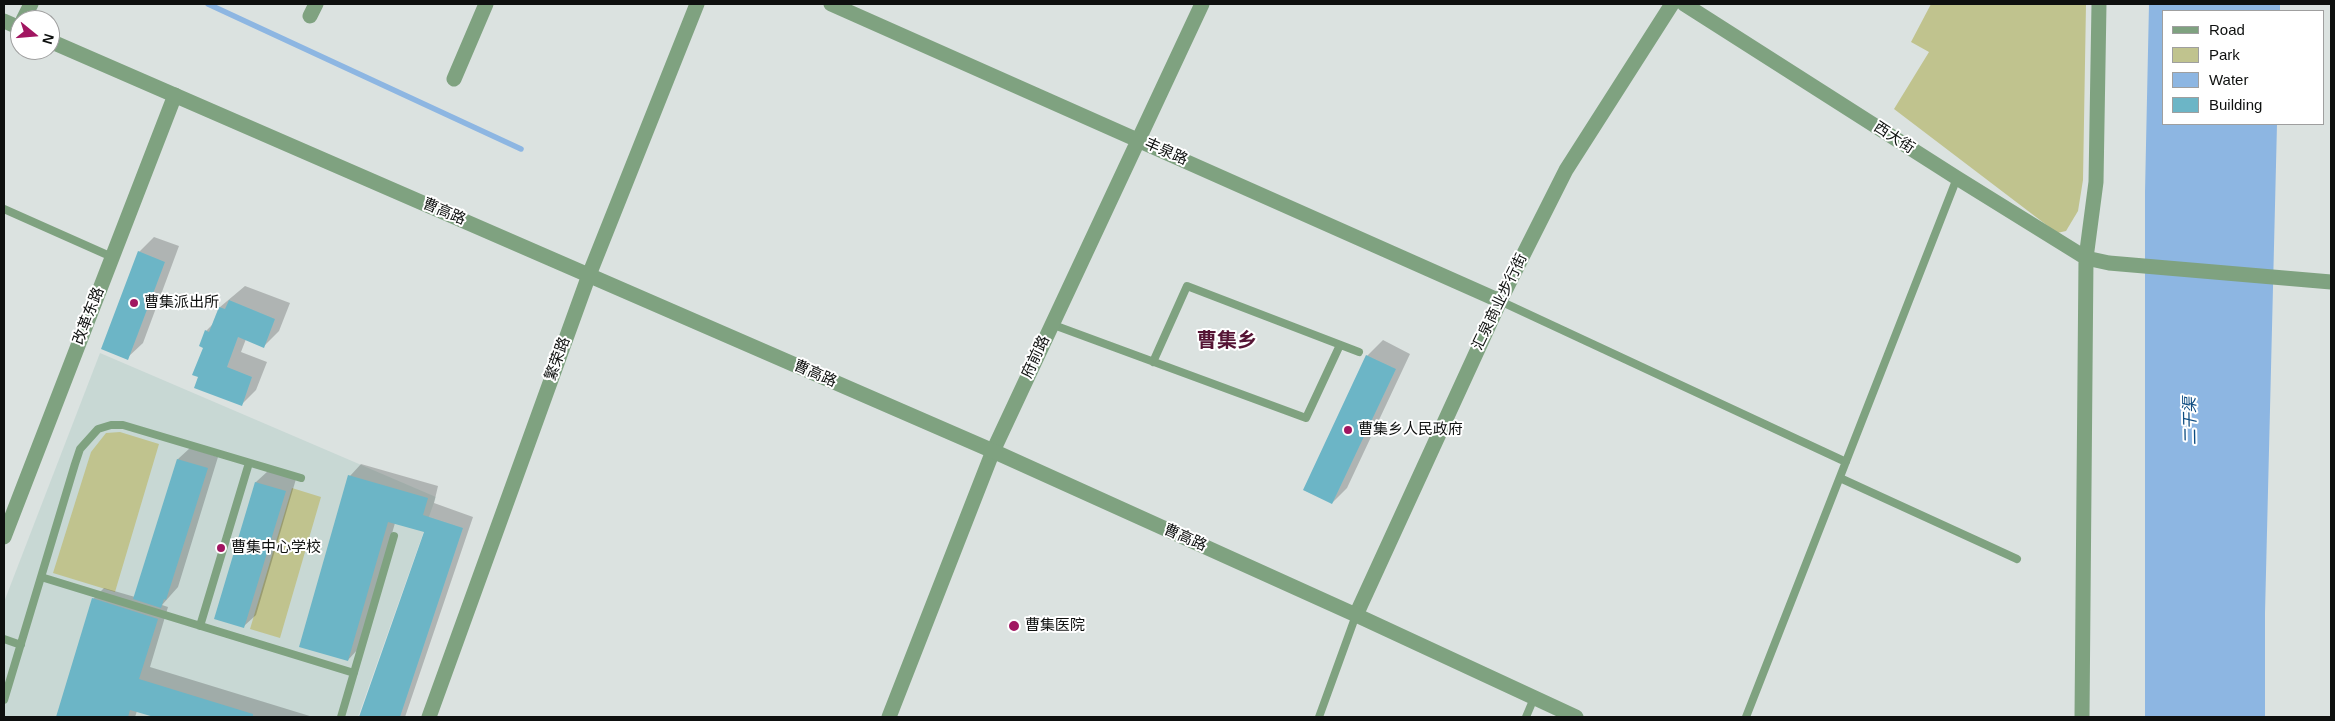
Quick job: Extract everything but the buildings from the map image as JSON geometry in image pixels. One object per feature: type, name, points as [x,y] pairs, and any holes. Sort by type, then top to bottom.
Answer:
[{"type":"street","points":[[454,79],[486,4]]},
{"type":"street","name":"繁荣路","points":[[429,717],[589,275],[697,4]]},
{"type":"street","name":"丰泉路","points":[[831,4],[1500,301]]},
{"type":"street","name":"府前路","points":[[889,717],[992,451],[1202,4]]},
{"type":"street","name":"汇泉商业步行街","points":[[1356,615],[1500,301],[1566,170],[1672,4]]},
{"type":"street","name":"西大街","points":[[1684,4],[2086,258],[2109,263],[2331,282]]},
{"type":"street","points":[[2082,717],[2086,258],[2096,182],[2099,4]]},
{"type":"street","name":"曹高路","points":[[60,45],[992,451],[1356,615],[1576,717]]},
{"type":"street","name":"改革东路","points":[[4,537],[175,95]]},
{"type":"lane","points":[[1746,717],[1957,178]]},
{"type":"lane","points":[[4,209],[112,257]]},
{"type":"lane","points":[[1153,362],[1187,286],[1359,352]]},
{"type":"lane","points":[[1500,301],[1846,462]]},
{"type":"lane","points":[[1051,324],[1306,418],[1340,345]]},
{"type":"lane","points":[[4,696],[80,449],[98,429],[111,425],[123,425],[301,478]]},
{"type":"lane","points":[[200,626],[249,463]]},
{"type":"lane","points":[[1840,478],[2017,559]]},
{"type":"lane","points":[[341,717],[394,536]]},
{"type":"lane","points":[[41,576],[354,673]]},
{"type":"lane","points":[[1318,717],[1356,615]]},
{"type":"lane","points":[[4,639],[20,645]]},
{"type":"lane","points":[[1526,717],[1534,698]]},
{"type":"shaded area","name":"曹集中心学校","points":[[100,353],[436,497],[358,717],[4,717],[4,602]]},
{"type":"green space","points":[[1931,4],[2086,4],[2083,180],[2078,211],[2066,231],[2057,233],[1894,109],[1929,52],[1911,42]]},
{"type":"green space","points":[[120,432],[159,444],[115,592],[53,573],[91,452],[106,433]]},
{"type":"green space","points":[[292,488],[321,497],[280,638],[250,629]]},
{"type":"water","name":"二干渠","points":[[2149,4],[2280,4],[2280,10],[2162,10],[2162,125],[2277,125],[2265,613],[2265,717],[2145,717],[2145,192]]},
{"type":"waterway","points":[[208,4],[521,149]]},
{"type":"place","name":"曹集派出所","points":[[134,303]]},
{"type":"place","name":"曹集乡人民政府","points":[[1348,430]]},
{"type":"place","name":"曹集中心学校","points":[[221,548]]},
{"type":"place","name":"曹集医院","points":[[1014,626]]},
{"type":"district","name":"曹集乡","points":[[1227,341]]}]
